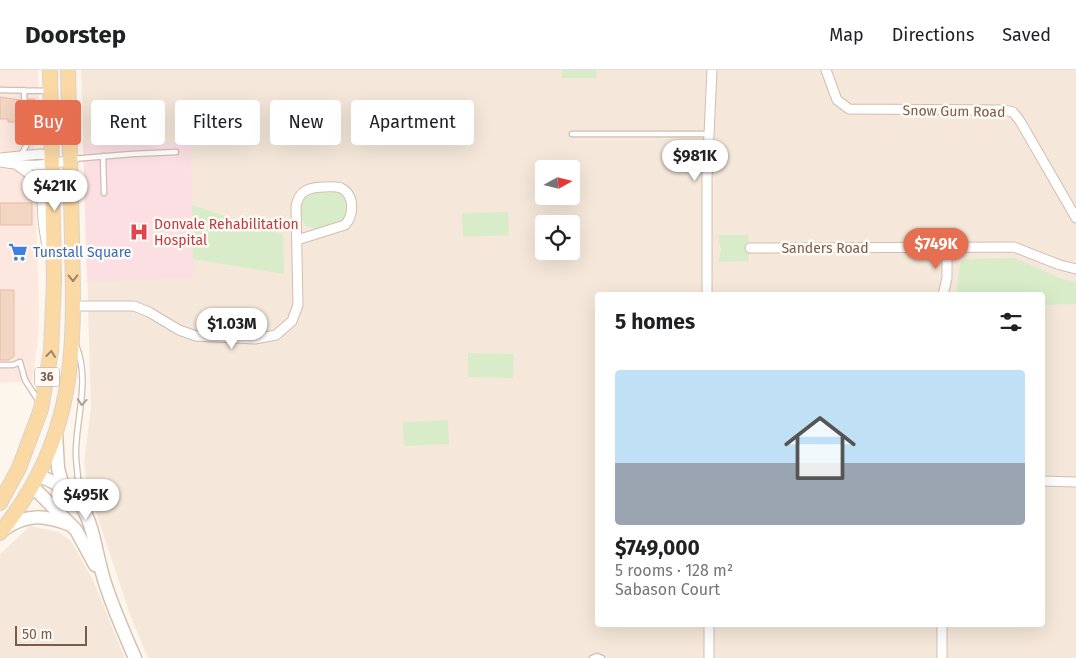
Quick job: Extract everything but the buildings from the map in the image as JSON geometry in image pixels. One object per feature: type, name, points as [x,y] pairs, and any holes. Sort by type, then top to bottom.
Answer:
[{"type":"main road","name":"36","points":[[50,70],[51,100]]},
{"type":"main road","name":"36","points":[[1,532],[36,481],[56,433],[65,400],[73,337],[68,70]]},
{"type":"main road","name":"36","points":[[0,503],[19,468],[41,409],[51,351],[54,281],[52,145]]},
{"type":"main road","points":[[41,409],[46,413],[52,414],[65,400]]},
{"type":"main road","points":[[56,433],[58,468],[63,487]]},
{"type":"main road","points":[[19,468],[36,481],[56,508],[73,526],[105,582]]},
{"type":"main road","points":[[36,481],[63,487],[76,498],[88,518],[105,582],[135,658]]},
{"type":"main road","points":[[56,508],[70,505],[76,498]]},
{"type":"main road","points":[[1,532],[18,520],[29,517],[48,518],[73,526]]},
{"type":"street","points":[[707,292],[708,134],[712,70]]},
{"type":"street","name":"Snow Gum Road","points":[[826,70],[837,100],[849,110],[1004,110],[1013,112],[1020,120],[1076,218]]},
{"type":"street","points":[[0,158],[21,155],[52,160],[71,160]]},
{"type":"street","points":[[0,162],[18,166],[43,166],[52,160]]},
{"type":"street","points":[[18,166],[35,178],[42,190],[43,221],[54,281]]},
{"type":"street","points":[[73,306],[134,306],[149,312],[179,330],[196,336],[255,340],[268,338],[292,322],[298,305],[296,206],[300,194],[309,188],[316,187],[337,187],[346,191],[351,200],[352,212],[345,225],[297,240]]},
{"type":"street","points":[[944,292],[947,272],[947,247]]},
{"type":"street","name":"Sanders Road","points":[[750,248],[1018,247],[1060,265],[1076,269]]},
{"type":"street","points":[[1045,481],[1076,482]]},
{"type":"street","points":[[709,627],[709,658]]},
{"type":"street","points":[[942,627],[942,658]]},
{"type":"lane","points":[[0,90],[51,91]]},
{"type":"lane","points":[[24,90],[24,100]]},
{"type":"lane","points":[[572,134],[708,134]]},
{"type":"lane","points":[[21,155],[26,145]]},
{"type":"lane","points":[[71,160],[103,156],[176,152]]},
{"type":"lane","points":[[103,156],[104,193]]},
{"type":"lane","points":[[73,337],[81,358],[82,389],[76,447],[78,488],[76,498]]},
{"type":"lane","points":[[0,365],[13,365],[20,362],[25,380],[35,393],[41,409]]},
{"type":"lane","points":[[592,658],[597,656],[602,658]]},
{"type":"shaded area","name":"Tunstall Square","points":[[0,70],[38,70],[39,100],[15,100],[15,145],[34,145],[39,313],[38,340],[32,381],[0,383]]},
{"type":"shaded area","points":[[81,70],[1076,70],[1076,658],[148,658],[129,612],[87,485],[84,462],[91,406]]},
{"type":"shaded area","name":"Donvale Rehabilitation Hospital","points":[[165,143],[191,145],[194,278],[87,282],[83,145],[165,145]]},
{"type":"shaded area","points":[[30,526],[59,532],[71,541],[93,580],[125,658],[0,658],[0,554]]},
{"type":"green space","points":[[562,70],[596,70],[597,78],[562,78]]},
{"type":"green space","points":[[316,192],[334,192],[345,199],[347,211],[344,219],[316,229],[306,226],[301,213],[304,198]]},
{"type":"green space","points":[[192,205],[283,235],[284,274],[193,259]]},
{"type":"green space","points":[[508,212],[509,235],[463,237],[462,213]]},
{"type":"green space","points":[[718,235],[749,235],[749,261],[718,262],[721,250]]},
{"type":"green space","points":[[1015,258],[1062,279],[1076,282],[1076,304],[1045,305],[1045,292],[956,292],[960,263],[964,259]]},
{"type":"green space","points":[[468,353],[514,354],[513,378],[468,377]]},
{"type":"green space","points":[[448,420],[449,444],[404,446],[403,422]]},
{"type":"place","name":"Donvale Rehabilitation Hospital","points":[[139,232]]},
{"type":"place","name":"Tunstall Square","points":[[18,252]]}]
